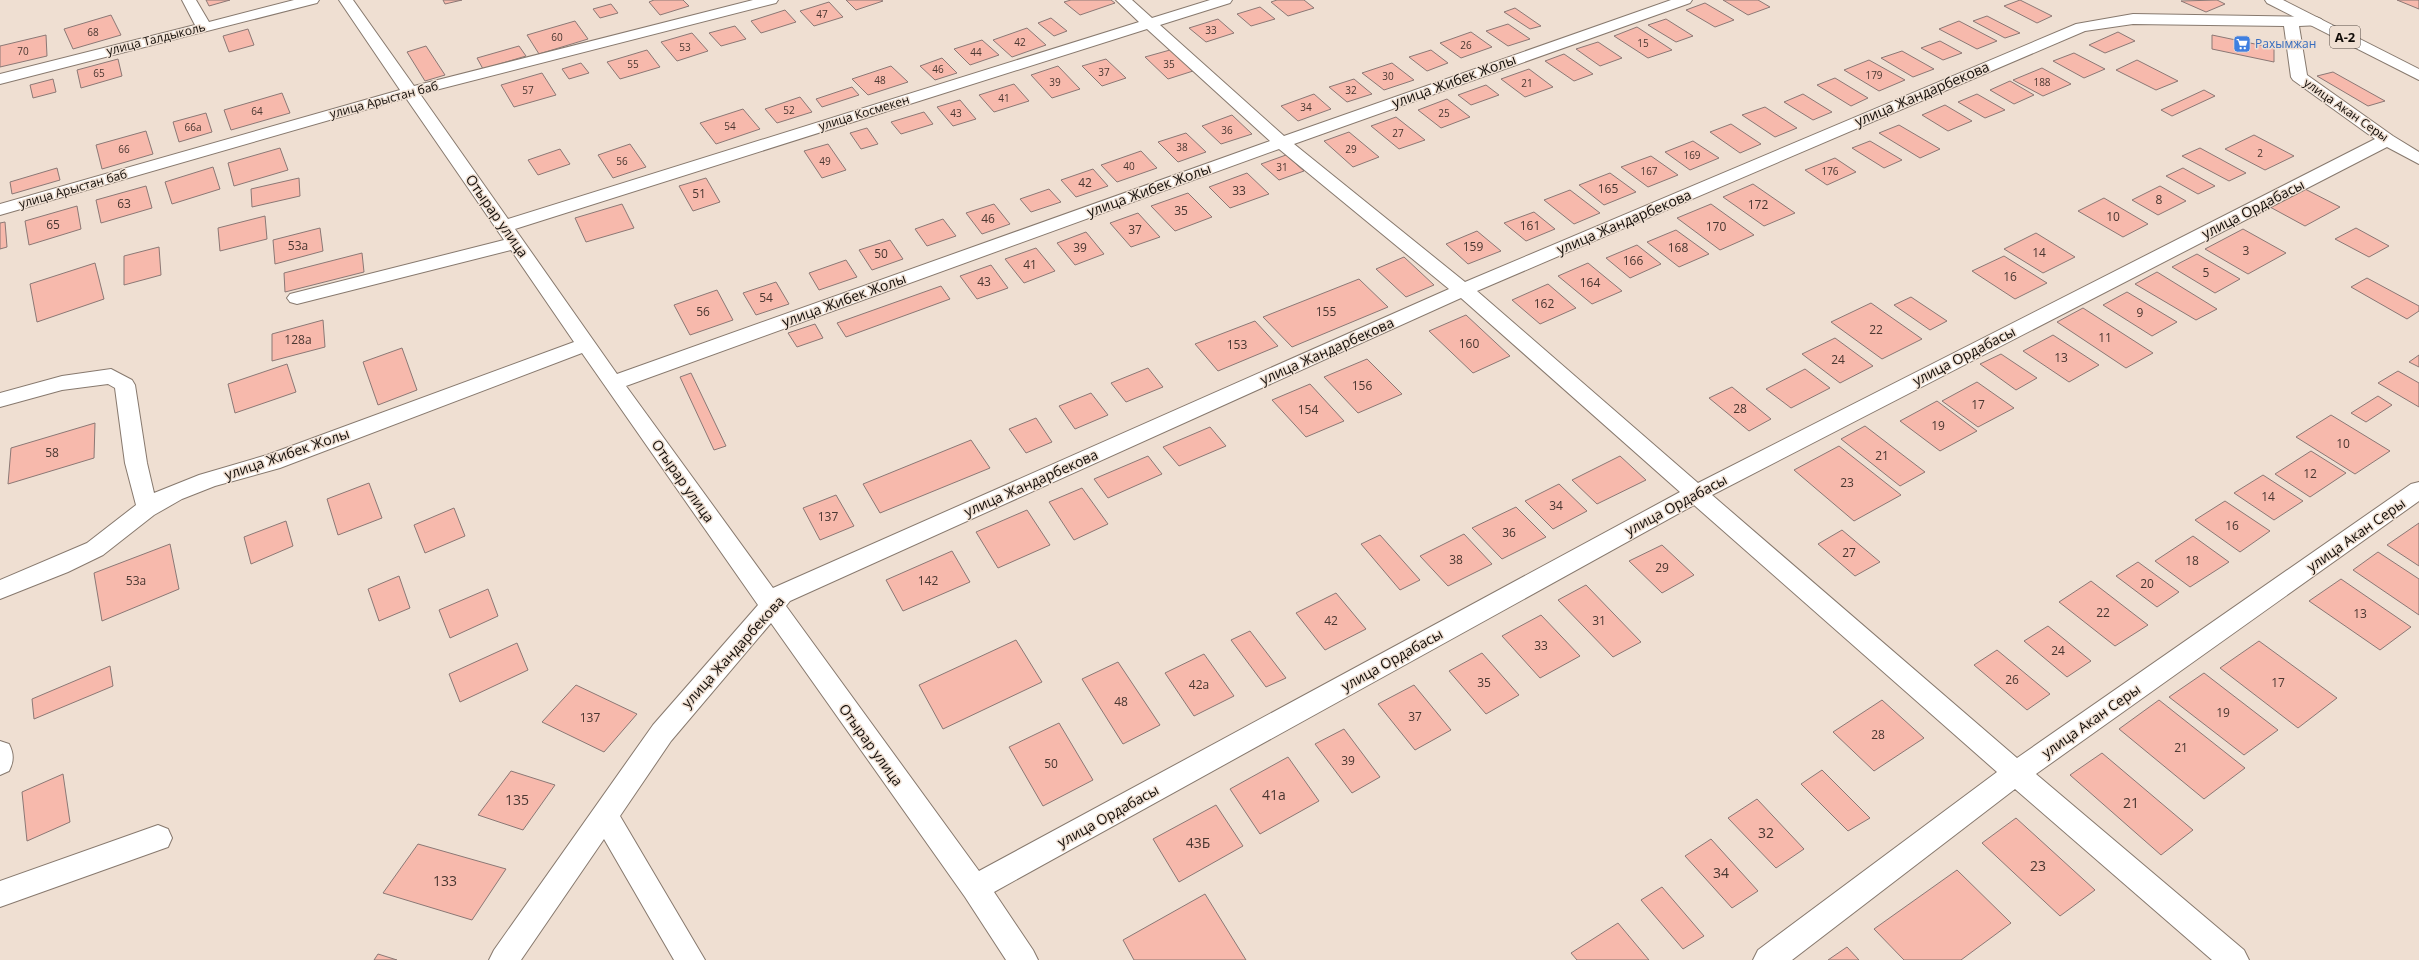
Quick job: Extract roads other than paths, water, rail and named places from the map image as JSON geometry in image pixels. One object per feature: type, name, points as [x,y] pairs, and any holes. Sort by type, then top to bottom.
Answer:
[{"type":"main road","points":[[189,0],[204,27]]},
{"type":"main road","name":"улица Талдыколь","points":[[0,79],[312,0]]},
{"type":"main road","name":"Отырар улица","points":[[346,0],[613,383],[771,606],[975,888],[1023,960]]},
{"type":"main road","name":"улица Арыстан баб","points":[[0,210],[410,92],[771,0]]},
{"type":"main road","points":[[1123,0],[1282,143],[1463,290],[2016,773],[2234,960]]},
{"type":"main road","name":"улица Космекен","points":[[297,298],[510,235],[1225,0]]},
{"type":"main road","name":"A-2","points":[[2272,0],[2419,75]]},
{"type":"main road","name":"улица Жибек Жолы","points":[[613,383],[1677,1]]},
{"type":"main road","name":"улица Жандарбекова","points":[[504,960],[662,732],[782,594],[1463,290],[2081,27],[2133,19],[2291,23],[2316,22]]},
{"type":"main road","name":"улица Акан Серы","points":[[2291,23],[2299,77],[2387,140],[2419,159]]},
{"type":"main road","name":"улица Ордабасы","points":[[975,888],[1697,493],[2387,140]]},
{"type":"main road","name":"улица Жибек Жолы","points":[[0,590],[94,549],[115,536],[148,508],[195,486],[235,472],[272,462],[587,344]]},
{"type":"main road","points":[[0,400],[62,383],[111,376],[126,385],[137,468],[142,494],[148,508]]},
{"type":"main road","name":"улица Акан Серы","points":[[1768,960],[2016,773],[2419,490]]},
{"type":"main road","points":[[0,752],[0,763]]},
{"type":"main road","points":[[604,815],[690,960]]},
{"type":"main road","points":[[0,894],[158,838]]},
{"type":"place","name":"Рахымжан","points":[[2242,44]]}]
